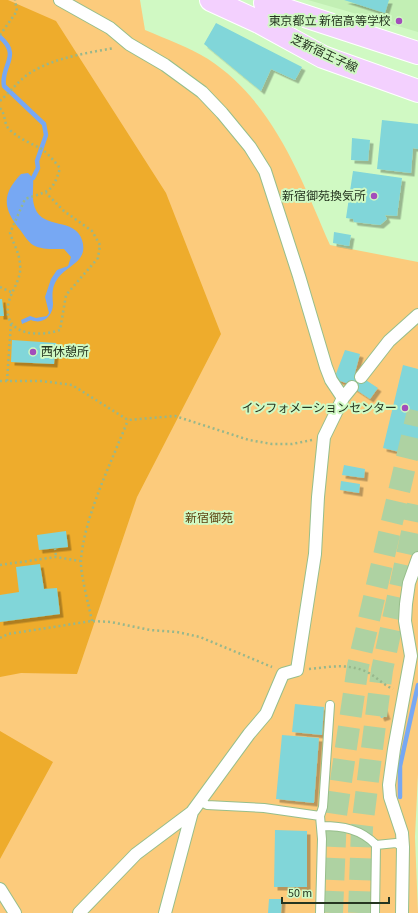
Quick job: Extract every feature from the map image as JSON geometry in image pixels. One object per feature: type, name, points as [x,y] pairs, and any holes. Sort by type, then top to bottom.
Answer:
[{"type":"main road","name":"芝新宿王子線","points":[[211,0],[259,22],[323,56],[418,91]]},
{"type":"main road","points":[[265,3],[418,53]]},
{"type":"street","points":[[61,0],[110,28],[129,44],[165,65],[202,92],[241,136],[265,170],[299,276],[320,350],[331,380],[343,398]]},
{"type":"street","points":[[361,376],[389,341],[418,315]]},
{"type":"street","points":[[165,913],[192,812],[266,714],[283,674],[297,670],[314,554],[324,437],[343,398],[352,387]]},
{"type":"street","points":[[402,913],[402,833],[390,797],[389,785],[411,656],[405,621],[406,604],[409,583],[418,558]]},
{"type":"street","points":[[79,913],[136,854],[192,812]]},
{"type":"street","points":[[0,889],[15,913]]},
{"type":"lane","points":[[320,913],[322,826],[320,816],[323,808],[330,705]]},
{"type":"lane","points":[[199,801],[207,805],[264,808],[315,817],[320,816]]},
{"type":"lane","points":[[322,826],[343,826],[371,840],[376,845],[375,913]]},
{"type":"lane","points":[[376,845],[396,843],[403,847]]},
{"type":"path","points":[[0,35],[17,11],[14,0]]},
{"type":"path","points":[[0,101],[34,71],[52,63],[73,56],[129,44]]},
{"type":"path","points":[[0,108],[5,115],[6,126],[10,131],[41,149],[53,158],[60,168],[56,182],[46,193],[25,199],[10,233],[20,265],[19,279],[8,306],[11,323],[7,381]]},
{"type":"path","points":[[11,323],[22,332],[50,334],[60,330],[66,295],[98,258],[100,244],[92,231],[64,210],[46,193]]},
{"type":"path","points":[[0,287],[13,293]]},
{"type":"path","points":[[0,381],[53,381],[72,385],[128,420],[175,416],[249,440],[272,444],[292,444],[324,437]]},
{"type":"path","points":[[92,621],[80,561],[88,527],[100,490],[128,420]]},
{"type":"path","points":[[55,548],[56,557]]},
{"type":"path","points":[[0,565],[56,557],[80,561]]},
{"type":"path","points":[[0,638],[8,634],[92,621],[200,637],[268,667],[297,670],[331,666],[354,667],[366,672],[386,686],[405,694]]},
{"type":"shaded area","points":[[0,0],[8,0],[56,21],[166,193],[221,334],[137,497],[77,674],[21,673],[0,677]]},
{"type":"shaded area","name":"東京都立 新宿高等学校","points":[[308,0],[418,0],[418,32],[343,10]]},
{"type":"shaded area","points":[[0,731],[53,762],[0,859]]},
{"type":"green space","name":"新宿御苑","points":[[0,0],[140,0],[145,30],[185,47],[208,59],[231,76],[250,96],[268,119],[296,168],[330,245],[418,262],[418,774],[415,837],[418,913],[0,913]]},
{"type":"water","points":[[28,173],[33,178],[33,201],[39,215],[52,222],[73,228],[82,240],[83,247],[80,258],[56,281],[53,290],[53,308],[49,316],[40,321],[31,320],[22,324],[21,320],[30,316],[36,318],[47,316],[49,313],[45,297],[51,279],[57,270],[68,266],[71,257],[64,249],[44,248],[33,245],[29,242],[11,216],[8,209],[7,195],[21,174]]},
{"type":"building","points":[[344,0],[389,0],[385,13]]},
{"type":"building","points":[[216,23],[302,67],[295,80],[271,69],[261,91],[204,44]]},
{"type":"building","points":[[382,120],[418,124],[418,149],[413,148],[411,173],[377,169]]},
{"type":"building","points":[[352,138],[370,140],[368,161],[351,160]]},
{"type":"building","name":"新宿御苑換気所","points":[[353,171],[402,178],[397,216],[385,215],[387,219],[380,225],[354,222],[353,219],[346,218]]},
{"type":"building","points":[[334,232],[351,235],[349,246],[333,243]]},
{"type":"building","points":[[0,299],[2,299],[4,316],[0,316]]},
{"type":"building","name":"西休憩所","points":[[12,340],[56,343],[54,364],[11,362]]},
{"type":"building","points":[[345,350],[360,354],[355,373],[378,388],[370,399],[346,383],[334,379]]},
{"type":"building","name":"インフォメーションセンター","points":[[403,365],[418,369],[418,449],[416,456],[383,448]]},
{"type":"building","points":[[344,465],[365,469],[364,478],[342,475]]},
{"type":"building","points":[[341,481],[360,484],[359,493],[340,490]]},
{"type":"building","points":[[66,531],[68,547],[39,550],[37,535]]},
{"type":"building","points":[[40,564],[44,589],[57,588],[60,614],[0,622],[0,595],[19,592],[16,567]]},
{"type":"building","points":[[295,704],[324,707],[322,735],[292,732]]},
{"type":"building","points":[[383,705],[387,716],[381,718],[377,708]]},
{"type":"building","points":[[282,735],[319,738],[314,803],[276,799]]},
{"type":"building","points":[[275,830],[307,831],[307,887],[274,887]]},
{"type":"building","points":[[269,899],[282,899],[281,913],[268,913]]},
{"type":"waterway","points":[[0,37],[6,44],[10,56],[5,73],[4,86],[44,124],[46,135],[37,161],[38,168],[33,178]]},
{"type":"waterway","points":[[400,797],[400,766],[418,685]]},
{"type":"tunnel","points":[[332,913],[336,815],[358,666],[418,411]]},
{"type":"tunnel","points":[[359,913],[362,827],[382,670],[418,505]]},
{"type":"place","name":"東京都立 新宿高等学校","points":[[399,21]]},
{"type":"place","name":"新宿御苑換気所","points":[[374,196]]},
{"type":"place","name":"西休憩所","points":[[33,352]]},
{"type":"place","name":"インフォメーションセンター","points":[[405,408]]}]
